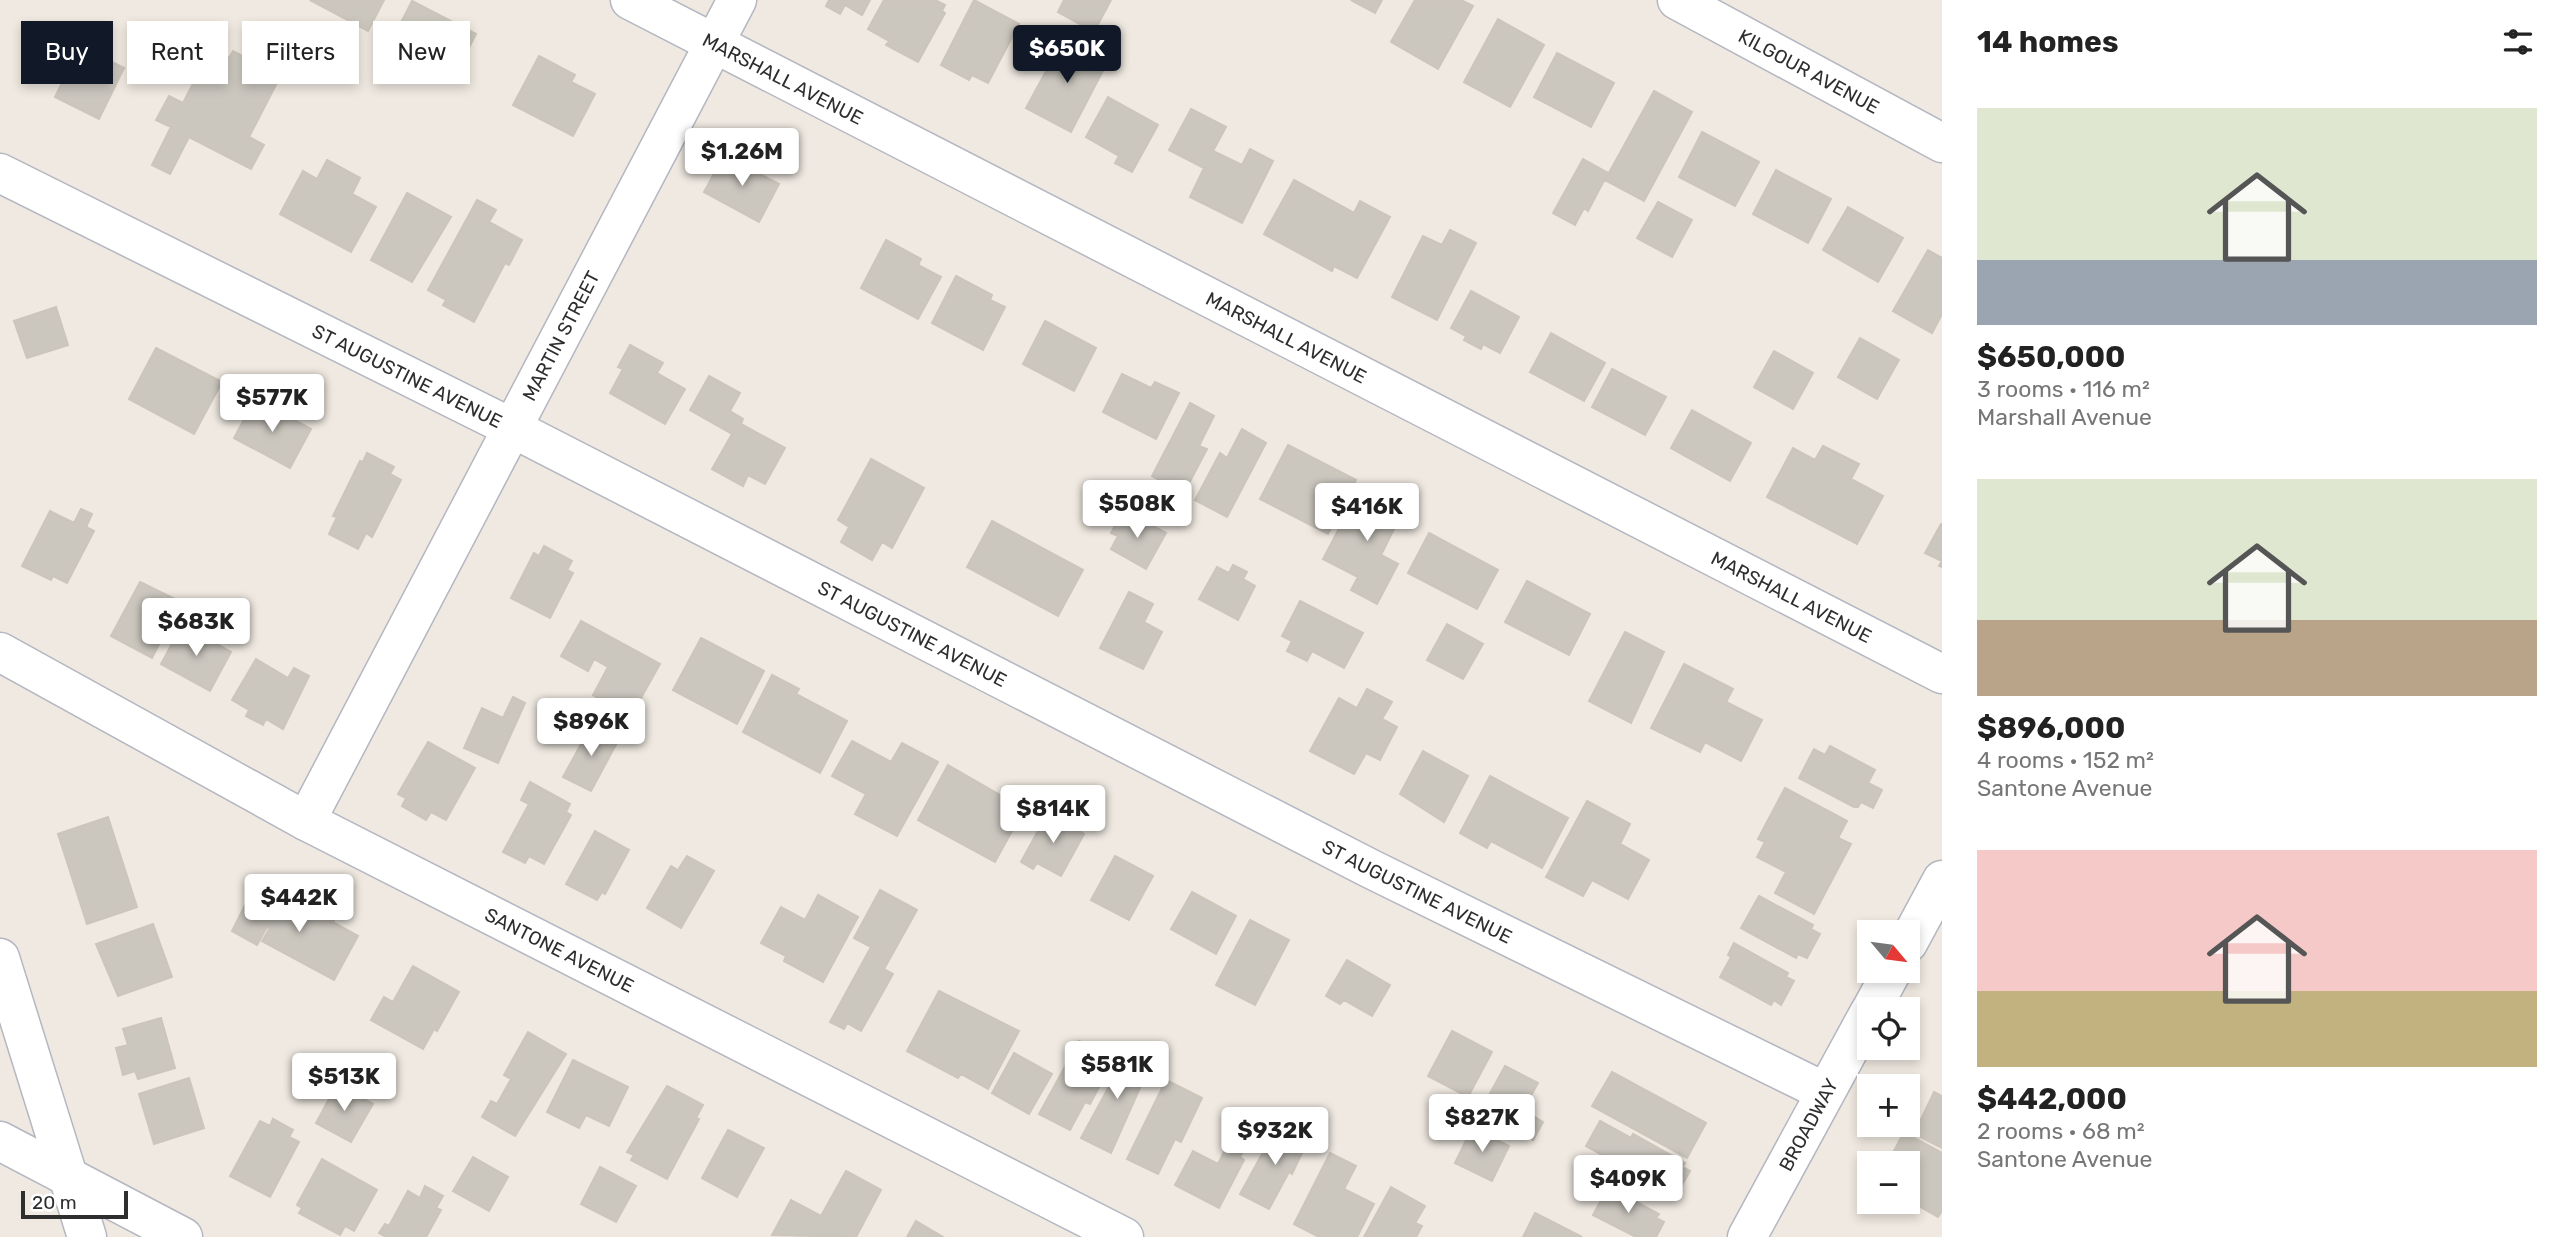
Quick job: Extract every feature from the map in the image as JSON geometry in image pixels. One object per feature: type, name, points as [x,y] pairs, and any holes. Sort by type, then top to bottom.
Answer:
[{"type":"street","name":"MARSHALL AVENUE","points":[[630,0],[1942,674]]},
{"type":"street","name":"MARTIN STREET","points":[[306,821],[737,0]]},
{"type":"street","name":"KILGOUR AVENUE","points":[[1677,0],[1942,143]]},
{"type":"street","name":"ST AUGUSTINE AVENUE","points":[[0,173],[512,428],[1371,869],[1825,1092]]},
{"type":"street","name":"SANTONE AVENUE","points":[[0,652],[306,821],[1124,1237]]},
{"type":"street","points":[[1920,921],[1942,880]]},
{"type":"street","points":[[0,958],[86,1237]]},
{"type":"street","name":"BROADWAY","points":[[1747,1237],[1857,1034]]},
{"type":"street","points":[[0,1141],[183,1237]]},
{"type":"building","points":[[310,0],[384,0],[368,31],[359,26],[359,21],[349,21]]},
{"type":"building","points":[[829,0],[870,0],[862,15],[845,5],[840,14],[826,6]]},
{"type":"building","points":[[884,0],[935,0],[945,5],[942,11],[945,13],[918,62],[886,45],[889,41],[868,29]]},
{"type":"building","points":[[974,0],[1019,24],[988,83],[972,75],[969,80],[941,65]]},
{"type":"building","points":[[1064,0],[1111,0],[1094,32],[1058,12]]},
{"type":"building","points":[[1351,0],[1382,0],[1375,13]]},
{"type":"building","points":[[1415,0],[1461,0],[1473,6],[1438,69],[1391,42]]},
{"type":"building","points":[[412,1],[451,21],[402,21]]},
{"type":"building","points":[[1498,19],[1544,45],[1510,107],[1464,82]]},
{"type":"building","points":[[470,31],[476,34],[470,46]]},
{"type":"building","points":[[1064,38],[1108,61],[1071,132],[1026,108]]},
{"type":"building","points":[[233,51],[242,56],[242,84],[276,84],[249,137],[264,145],[251,169],[189,137],[170,174],[152,165],[171,127],[156,120],[169,96],[183,103],[193,84],[228,84],[228,58]]},
{"type":"building","points":[[1557,53],[1614,83],[1591,127],[1534,97]]},
{"type":"building","points":[[539,56],[575,75],[571,82],[595,94],[573,136],[513,105]]},
{"type":"building","points":[[113,62],[124,68],[99,119],[55,97],[62,84],[113,84]]},
{"type":"building","points":[[1654,91],[1692,112],[1644,201],[1605,180]]},
{"type":"building","points":[[1108,97],[1158,125],[1132,172],[1115,163],[1119,156],[1086,137]]},
{"type":"building","points":[[1191,109],[1226,127],[1213,151],[1242,165],[1250,149],[1273,161],[1242,223],[1190,197],[1204,168],[1169,150]]},
{"type":"building","points":[[1702,132],[1759,162],[1735,206],[1679,177]]},
{"type":"building","points":[[724,155],[779,184],[759,222],[704,192]]},
{"type":"building","points":[[1583,159],[1608,173],[1588,211],[1584,208],[1575,225],[1553,213]]},
{"type":"building","points":[[327,160],[360,178],[352,194],[376,207],[351,252],[280,214],[303,171],[317,179]]},
{"type":"building","points":[[1776,170],[1831,199],[1808,243],[1753,214]]},
{"type":"building","points":[[1294,180],[1354,213],[1360,201],[1390,217],[1357,278],[1334,266],[1332,271],[1264,234]]},
{"type":"building","points":[[407,193],[451,217],[412,282],[371,260]]},
{"type":"building","points":[[477,200],[496,210],[489,222],[522,240],[509,265],[505,263],[474,322],[443,305],[446,300],[428,290]]},
{"type":"building","points":[[1658,202],[1692,220],[1672,257],[1637,238]]},
{"type":"building","points":[[1848,207],[1903,238],[1878,282],[1823,250]]},
{"type":"building","points":[[1450,230],[1476,243],[1437,320],[1392,297],[1423,236],[1442,245]]},
{"type":"building","points":[[886,240],[921,259],[918,265],[941,277],[918,319],[861,288]]},
{"type":"building","points":[[1928,250],[1942,258],[1942,314],[1932,333],[1893,311]]},
{"type":"building","points":[[956,276],[992,295],[990,300],[1005,307],[983,350],[932,323]]},
{"type":"building","points":[[1471,291],[1519,317],[1500,353],[1483,344],[1481,349],[1464,340],[1466,336],[1451,328]]},
{"type":"building","points":[[56,307],[68,345],[27,358],[14,321]]},
{"type":"building","points":[[1045,321],[1096,348],[1074,391],[1023,364]]},
{"type":"building","points":[[1551,333],[1605,363],[1584,401],[1530,372]]},
{"type":"building","points":[[1860,338],[1899,360],[1877,399],[1838,377]]},
{"type":"building","points":[[630,345],[663,363],[657,373],[685,389],[665,424],[610,393],[623,369],[618,367]]},
{"type":"building","points":[[156,348],[222,382],[194,434],[129,399]]},
{"type":"building","points":[[1774,351],[1813,373],[1793,409],[1754,387]]},
{"type":"building","points":[[1612,369],[1666,397],[1645,435],[1592,407]]},
{"type":"building","points":[[1122,374],[1151,388],[1155,382],[1179,393],[1156,439],[1103,412]]},
{"type":"building","points":[[709,376],[740,393],[730,411],[743,419],[741,424],[785,448],[765,484],[748,475],[743,486],[712,469],[732,434],[690,410]]},
{"type":"building","points":[[255,399],[311,429],[290,468],[234,438]]},
{"type":"building","points":[[1190,403],[1214,416],[1199,446],[1207,449],[1184,493],[1152,476]]},
{"type":"building","points":[[1692,410],[1751,443],[1730,481],[1671,448]]},
{"type":"building","points":[[1242,429],[1266,443],[1227,517],[1195,500],[1220,453],[1227,458]]},
{"type":"building","points":[[1288,445],[1356,480],[1328,534],[1260,499]]},
{"type":"building","points":[[1823,446],[1859,464],[1851,479],[1883,496],[1857,544],[1767,497],[1793,448],[1815,460]]},
{"type":"building","points":[[367,453],[394,467],[390,474],[401,480],[372,537],[366,533],[358,549],[329,534],[337,517],[333,516],[360,461],[363,462]]},
{"type":"building","points":[[871,459],[924,488],[892,548],[882,542],[872,560],[841,542],[849,527],[838,520]]},
{"type":"building","points":[[1362,485],[1405,507],[1381,555],[1398,564],[1377,604],[1351,590],[1358,577],[1323,559]]},
{"type":"building","points":[[81,509],[92,514],[86,527],[94,531],[67,583],[53,576],[51,580],[22,566],[50,511],[74,523]]},
{"type":"building","points":[[1129,513],[1166,533],[1146,569],[1111,549],[1118,536],[1111,533],[1117,522],[1122,524]]},
{"type":"building","points":[[992,521],[1083,570],[1058,616],[967,567]]},
{"type":"building","points":[[1942,524],[1942,561],[1925,553]]},
{"type":"building","points":[[1429,533],[1498,570],[1477,609],[1408,573]]},
{"type":"building","points":[[544,546],[572,561],[567,570],[573,573],[550,618],[511,598],[534,553],[539,556]]},
{"type":"building","points":[[1233,565],[1247,572],[1243,579],[1255,586],[1238,620],[1199,599],[1217,567],[1229,573]]},
{"type":"building","points":[[1527,581],[1590,614],[1569,655],[1505,622]]},
{"type":"building","points":[[140,582],[181,602],[152,658],[111,636]]},
{"type":"building","points":[[1129,592],[1153,604],[1144,622],[1162,632],[1143,669],[1100,648]]},
{"type":"building","points":[[1300,601],[1363,633],[1344,668],[1312,651],[1307,661],[1287,651],[1292,641],[1282,636]]},
{"type":"building","points":[[581,621],[660,664],[631,716],[593,695],[608,667],[594,659],[588,671],[561,656]]},
{"type":"building","points":[[1447,624],[1483,644],[1463,679],[1427,660]]},
{"type":"building","points":[[182,625],[231,652],[210,691],[161,664]]},
{"type":"building","points":[[1625,632],[1664,652],[1631,723],[1589,701]]},
{"type":"building","points":[[701,638],[764,671],[737,724],[673,690]]},
{"type":"building","points":[[256,659],[288,678],[294,668],[309,676],[283,729],[266,719],[263,725],[246,716],[249,710],[232,700]]},
{"type":"building","points":[[1684,664],[1733,689],[1726,702],[1762,720],[1741,761],[1705,742],[1700,752],[1651,728]]},
{"type":"building","points":[[772,675],[799,689],[796,694],[847,721],[820,773],[743,732]]},
{"type":"building","points":[[1367,689],[1392,702],[1382,719],[1397,727],[1380,760],[1366,753],[1354,774],[1310,751],[1339,698],[1357,708]]},
{"type":"building","points":[[513,697],[525,703],[498,763],[464,748],[482,708],[503,718]]},
{"type":"building","points":[[592,724],[619,739],[591,791],[563,777]]},
{"type":"building","points":[[852,741],[891,762],[902,743],[938,762],[897,836],[855,814],[866,794],[832,776]]},
{"type":"building","points":[[428,742],[475,768],[446,820],[431,812],[426,820],[402,806],[406,798],[398,794]]},
{"type":"building","points":[[1830,746],[1875,770],[1868,783],[1882,790],[1873,808],[1861,802],[1858,807],[1854,807],[1799,778],[1814,749],[1825,755]]},
{"type":"building","points":[[1423,751],[1468,776],[1444,822],[1400,794]]},
{"type":"building","points":[[948,765],[1024,809],[995,862],[918,820]]},
{"type":"building","points":[[1490,776],[1568,818],[1542,868],[1491,841],[1487,848],[1460,833]]},
{"type":"building","points":[[530,782],[570,804],[566,812],[571,815],[544,864],[529,856],[525,863],[503,852],[529,804],[521,800]]},
{"type":"building","points":[[1785,788],[1847,821],[1838,838],[1851,844],[1814,914],[1775,893],[1786,872],[1757,857],[1765,842],[1758,839]]},
{"type":"building","points":[[1587,801],[1630,824],[1620,844],[1649,860],[1628,899],[1592,880],[1583,896],[1546,877]]},
{"type":"building","points":[[1049,811],[1084,834],[1061,876],[1037,863],[1033,869],[1021,862]]},
{"type":"building","points":[[108,817],[137,907],[87,924],[58,834]]},
{"type":"building","points":[[595,831],[629,850],[605,894],[602,892],[597,900],[566,884]]},
{"type":"building","points":[[687,856],[714,871],[681,928],[647,908],[671,866],[678,870]]},
{"type":"building","points":[[1115,856],[1153,876],[1129,920],[1091,900]]},
{"type":"building","points":[[880,890],[917,910],[884,969],[893,974],[861,1031],[847,1023],[844,1029],[830,1022],[871,947],[854,938]]},
{"type":"building","points":[[1192,892],[1236,916],[1216,954],[1171,929]]},
{"type":"building","points":[[818,895],[858,917],[823,982],[784,961],[786,956],[761,943],[781,907],[805,920]]},
{"type":"building","points":[[1759,896],[1813,925],[1811,929],[1820,934],[1807,958],[1798,954],[1796,958],[1741,928]]},
{"type":"building","points":[[288,898],[312,911],[316,903],[337,914],[333,922],[358,936],[334,980],[262,941],[270,928],[267,927],[257,945],[232,931],[248,899],[279,915]]},
{"type":"building","points":[[1250,920],[1289,940],[1255,1005],[1216,985]]},
{"type":"building","points":[[153,924],[172,977],[118,996],[96,944]]},
{"type":"building","points":[[1734,943],[1788,973],[1786,977],[1794,981],[1781,1005],[1774,1000],[1771,1005],[1720,977],[1731,957],[1728,955]]},
{"type":"building","points":[[1347,960],[1390,985],[1372,1016],[1344,1000],[1340,1004],[1326,996]]},
{"type":"building","points":[[413,966],[459,992],[437,1031],[434,1029],[423,1049],[371,1020],[384,997],[393,1002]]},
{"type":"building","points":[[939,991],[1019,1031],[988,1089],[961,1074],[958,1078],[907,1051]]},
{"type":"building","points":[[161,1018],[175,1068],[138,1079],[135,1071],[123,1075],[116,1048],[128,1045],[123,1029]]},
{"type":"building","points":[[1452,1031],[1492,1052],[1468,1097],[1428,1076]]},
{"type":"building","points":[[528,1032],[566,1054],[515,1136],[482,1117],[491,1101],[497,1104],[511,1079],[504,1075]]},
{"type":"building","points":[[1079,1041],[1114,1059],[1090,1104],[1085,1102],[1070,1130],[1039,1114]]},
{"type":"building","points":[[1132,1044],[1149,1053],[1141,1070],[1147,1072],[1111,1153],[1081,1138]]},
{"type":"building","points":[[1014,1053],[1052,1074],[1029,1114],[992,1093]]},
{"type":"building","points":[[573,1060],[628,1087],[609,1126],[586,1115],[579,1128],[547,1112]]},
{"type":"building","points":[[1505,1066],[1538,1083],[1523,1110],[1543,1122],[1533,1140],[1514,1129],[1519,1116],[1511,1131],[1484,1116],[1492,1102],[1487,1099]]},
{"type":"building","points":[[1612,1072],[1706,1123],[1687,1158],[1592,1106]]},
{"type":"building","points":[[189,1078],[204,1128],[154,1144],[139,1094]]},
{"type":"building","points":[[1166,1080],[1202,1098],[1181,1142],[1175,1139],[1158,1174],[1127,1159]]},
{"type":"building","points":[[337,1084],[373,1104],[351,1142],[316,1123]]},
{"type":"building","points":[[667,1086],[703,1105],[696,1118],[699,1119],[667,1179],[631,1160],[634,1155],[627,1152]]},
{"type":"building","points":[[1934,1092],[1942,1096],[1942,1148],[1920,1137],[1920,1121]]},
{"type":"building","points":[[273,1119],[293,1130],[289,1137],[299,1142],[270,1197],[230,1176],[260,1121],[270,1126]]},
{"type":"building","points":[[1600,1121],[1631,1138],[1633,1134],[1685,1163],[1682,1167],[1690,1171],[1675,1197],[1667,1193],[1666,1195],[1613,1167],[1615,1162],[1586,1146]]},
{"type":"building","points":[[1284,1125],[1309,1138],[1292,1174],[1289,1172],[1269,1209],[1240,1194],[1271,1138],[1276,1141]]},
{"type":"building","points":[[1472,1128],[1509,1146],[1492,1181],[1455,1163]]},
{"type":"building","points":[[728,1130],[764,1148],[737,1197],[702,1178]]},
{"type":"building","points":[[1901,1137],[1913,1137],[1942,1153],[1942,1211],[1938,1217],[1920,1207],[1920,1151],[1894,1151]]},
{"type":"building","points":[[1230,1140],[1245,1148],[1240,1157],[1244,1160],[1219,1208],[1175,1185],[1193,1151],[1218,1164]]},
{"type":"building","points":[[1330,1153],[1356,1166],[1344,1189],[1374,1204],[1357,1237],[1319,1237],[1294,1224]]},
{"type":"building","points":[[473,1157],[508,1177],[489,1211],[453,1191]]},
{"type":"building","points":[[322,1159],[377,1190],[354,1231],[345,1226],[340,1235],[299,1213],[302,1208],[297,1205]]},
{"type":"building","points":[[600,1167],[636,1186],[616,1222],[581,1204]]},
{"type":"building","points":[[846,1171],[881,1190],[856,1237],[772,1235],[791,1200],[821,1216]]},
{"type":"building","points":[[425,1186],[443,1196],[436,1208],[441,1210],[426,1237],[386,1237],[379,1233],[385,1224],[389,1226],[408,1191],[420,1198]]},
{"type":"building","points":[[1391,1187],[1425,1206],[1415,1223],[1422,1226],[1416,1237],[1364,1237]]},
{"type":"building","points":[[1608,1187],[1659,1214],[1656,1218],[1664,1222],[1656,1237],[1636,1237],[1593,1215]]},
{"type":"building","points":[[1535,1213],[1582,1237],[1523,1237]]},
{"type":"building","points":[[916,1221],[943,1237],[907,1237]]}]
